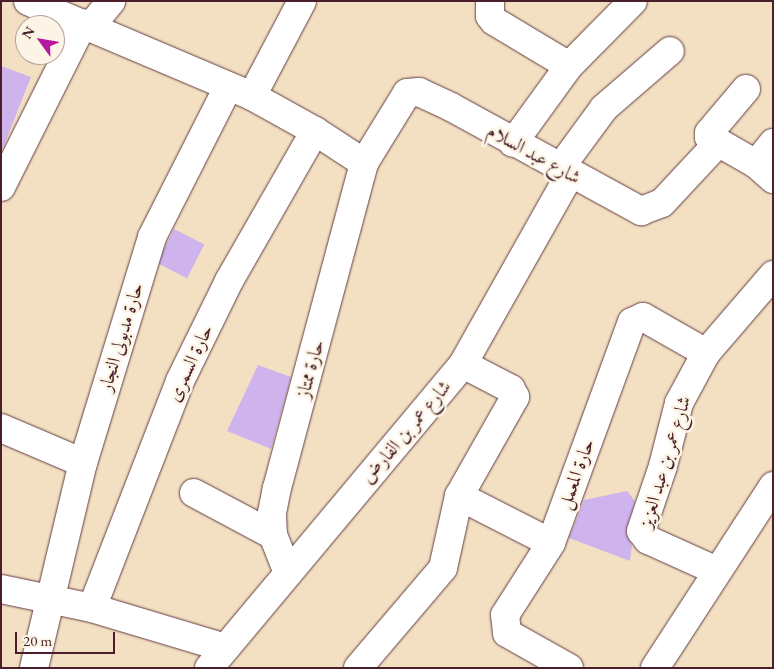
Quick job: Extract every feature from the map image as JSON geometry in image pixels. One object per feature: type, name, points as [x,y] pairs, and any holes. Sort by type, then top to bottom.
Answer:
[{"type":"street","points":[[28,1],[240,92],[315,131],[364,163]]},
{"type":"street","points":[[1,187],[87,25],[111,1]]},
{"type":"street","name":"حارة مدبولى النجار","points":[[34,668],[52,601],[83,463],[152,237],[240,92],[302,1]]},
{"type":"street","points":[[490,1],[490,16],[494,21],[569,66]]},
{"type":"street","points":[[513,143],[569,66],[633,1]]},
{"type":"street","name":"شارع عمر بن الفارض","points":[[217,658],[463,364],[565,171],[604,108],[670,51]]},
{"type":"street","points":[[746,89],[713,138],[764,171],[773,143]]},
{"type":"street","name":"شارع عبد السلام","points":[[364,163],[404,97],[413,92],[452,108],[630,207],[641,210],[652,209],[662,203],[713,138]]},
{"type":"street","name":"حارة السمرى","points":[[92,608],[180,381],[229,281],[315,131]]},
{"type":"street","name":"حارة ممتاز","points":[[288,573],[273,535],[272,513],[277,488],[364,163]]},
{"type":"street","name":"شارع عمر بن عبد العزيز","points":[[717,571],[648,540],[641,531],[663,466],[679,403],[706,353],[773,275]]},
{"type":"street","name":"حارة المعمل","points":[[569,668],[514,638],[504,624],[505,615],[551,544],[632,322],[643,317],[706,353]]},
{"type":"street","points":[[358,668],[443,568],[459,496],[516,394],[463,364]]},
{"type":"street","points":[[1,428],[83,463]]},
{"type":"street","points":[[666,664],[717,571],[773,486]]},
{"type":"street","points":[[194,493],[273,535]]},
{"type":"street","points":[[459,496],[551,544]]},
{"type":"street","points":[[1,589],[92,608],[217,658]]},
{"type":"building","points":[[1,66],[31,77],[3,148],[1,148]]},
{"type":"building","points":[[174,229],[204,244],[187,278],[157,263]]},
{"type":"building","points":[[258,365],[291,377],[271,449],[227,431]]},
{"type":"building","points":[[627,491],[635,501],[626,533],[632,545],[630,561],[569,538],[584,500]]}]
